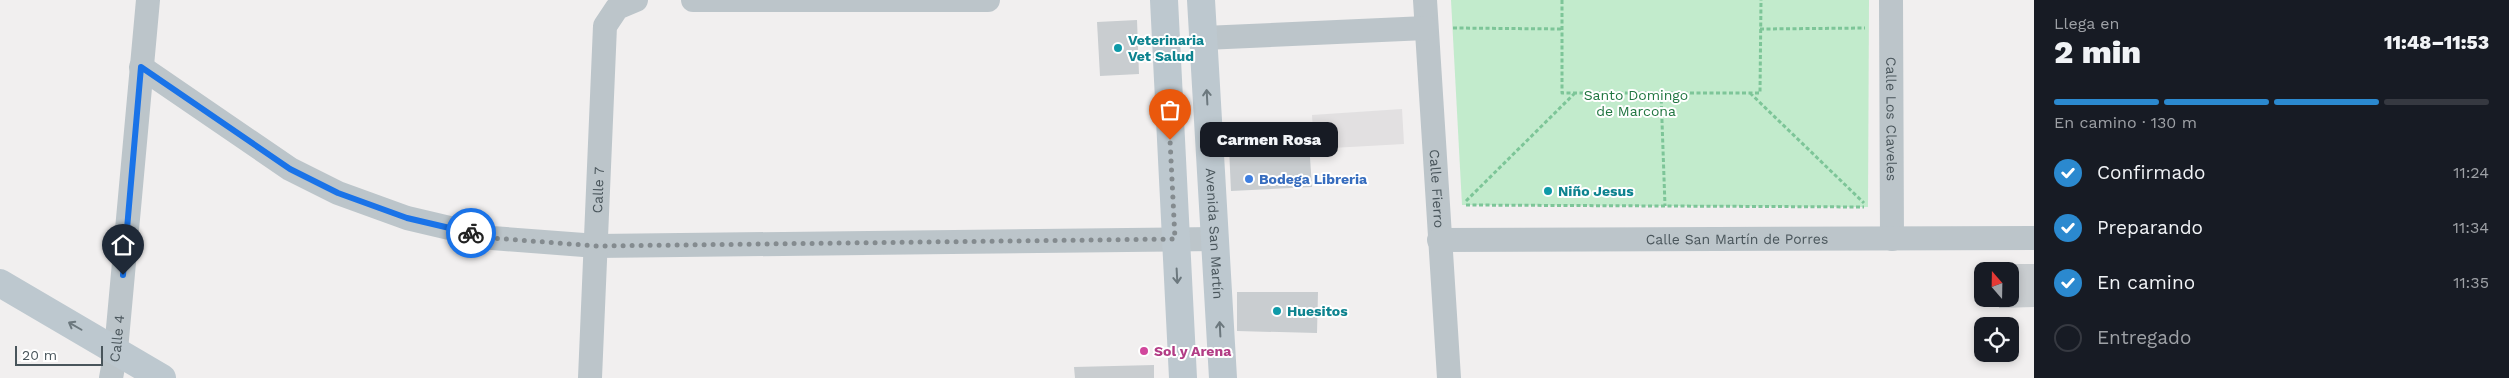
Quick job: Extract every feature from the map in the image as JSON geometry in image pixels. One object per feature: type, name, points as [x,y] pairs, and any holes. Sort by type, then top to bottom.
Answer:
[{"type":"main road","points":[[1164,0],[1183,378]]},
{"type":"main road","name":"Avenida San Martín","points":[[1201,0],[1223,378]]},
{"type":"main road","points":[[0,283],[162,378]]},
{"type":"street","name":"Calle 4","points":[[111,378],[116,350],[148,0]]},
{"type":"street","points":[[693,0],[988,0]]},
{"type":"street","name":"Calle Fierro","points":[[1425,0],[1449,378]]},
{"type":"street","name":"Calle Los Claveles","points":[[1891,0],[1892,239]]},
{"type":"street","name":"Calle 7","points":[[590,378],[605,26],[626,4]]},
{"type":"street","points":[[1204,38],[1426,28]]},
{"type":"street","points":[[141,67],[290,169],[338,193],[407,218],[492,238],[597,246],[1216,239]]},
{"type":"street","name":"Calle San Martín de Porres","points":[[1439,240],[2034,238]]},
{"type":"path","points":[[1562,0],[1562,93],[1760,93],[1761,0]]},
{"type":"path","points":[[1452,19],[1453,38]]},
{"type":"path","points":[[1452,28],[1562,30]]},
{"type":"path","points":[[1760,29],[1868,28]]},
{"type":"path","points":[[1462,205],[1576,93]]},
{"type":"path","points":[[1661,93],[1665,206]]},
{"type":"path","points":[[1749,93],[1868,207]]},
{"type":"path","points":[[1461,195],[1462,205]]},
{"type":"path","points":[[1868,197],[1868,207]]},
{"type":"path","points":[[1462,205],[1868,207]]},
{"type":"shaded area","points":[[1402,109],[1404,144],[1314,149],[1312,115]]},
{"type":"green space","name":"Santo Domingo de Marcona","points":[[1451,0],[1869,0],[1868,207],[1462,205]]},
{"type":"building","name":"Veterinaria Vet Salud","points":[[1137,20],[1139,74],[1100,76],[1097,22]]},
{"type":"building","points":[[1309,143],[1312,187],[1231,191],[1229,148]]},
{"type":"building","points":[[2019,264],[2034,264],[2034,307],[2019,307]]},
{"type":"building","name":"Huesitos","points":[[1237,292],[1318,292],[1317,333],[1237,331]]},
{"type":"building","points":[[1154,365],[1154,378],[1075,378],[1074,367]]},
{"type":"way so far","points":[[471,233],[492,238],[597,246],[1175,239],[1170,140]]},
{"type":"place","name":"Veterinaria Vet Salud","points":[[1118,48]]},
{"type":"place","name":"Carmen Rosa","points":[[1170,140]]},
{"type":"place","name":"Bodega Libreria","points":[[1249,179]]},
{"type":"place","name":"Niño Jesus","points":[[1548,191]]},
{"type":"place","name":"Huesitos","points":[[1277,311]]},
{"type":"place","name":"Sol y Arena","points":[[1144,351]]},
{"type":"route","points":[[123,275],[141,67],[290,169],[338,193],[407,218],[471,233]]}]
